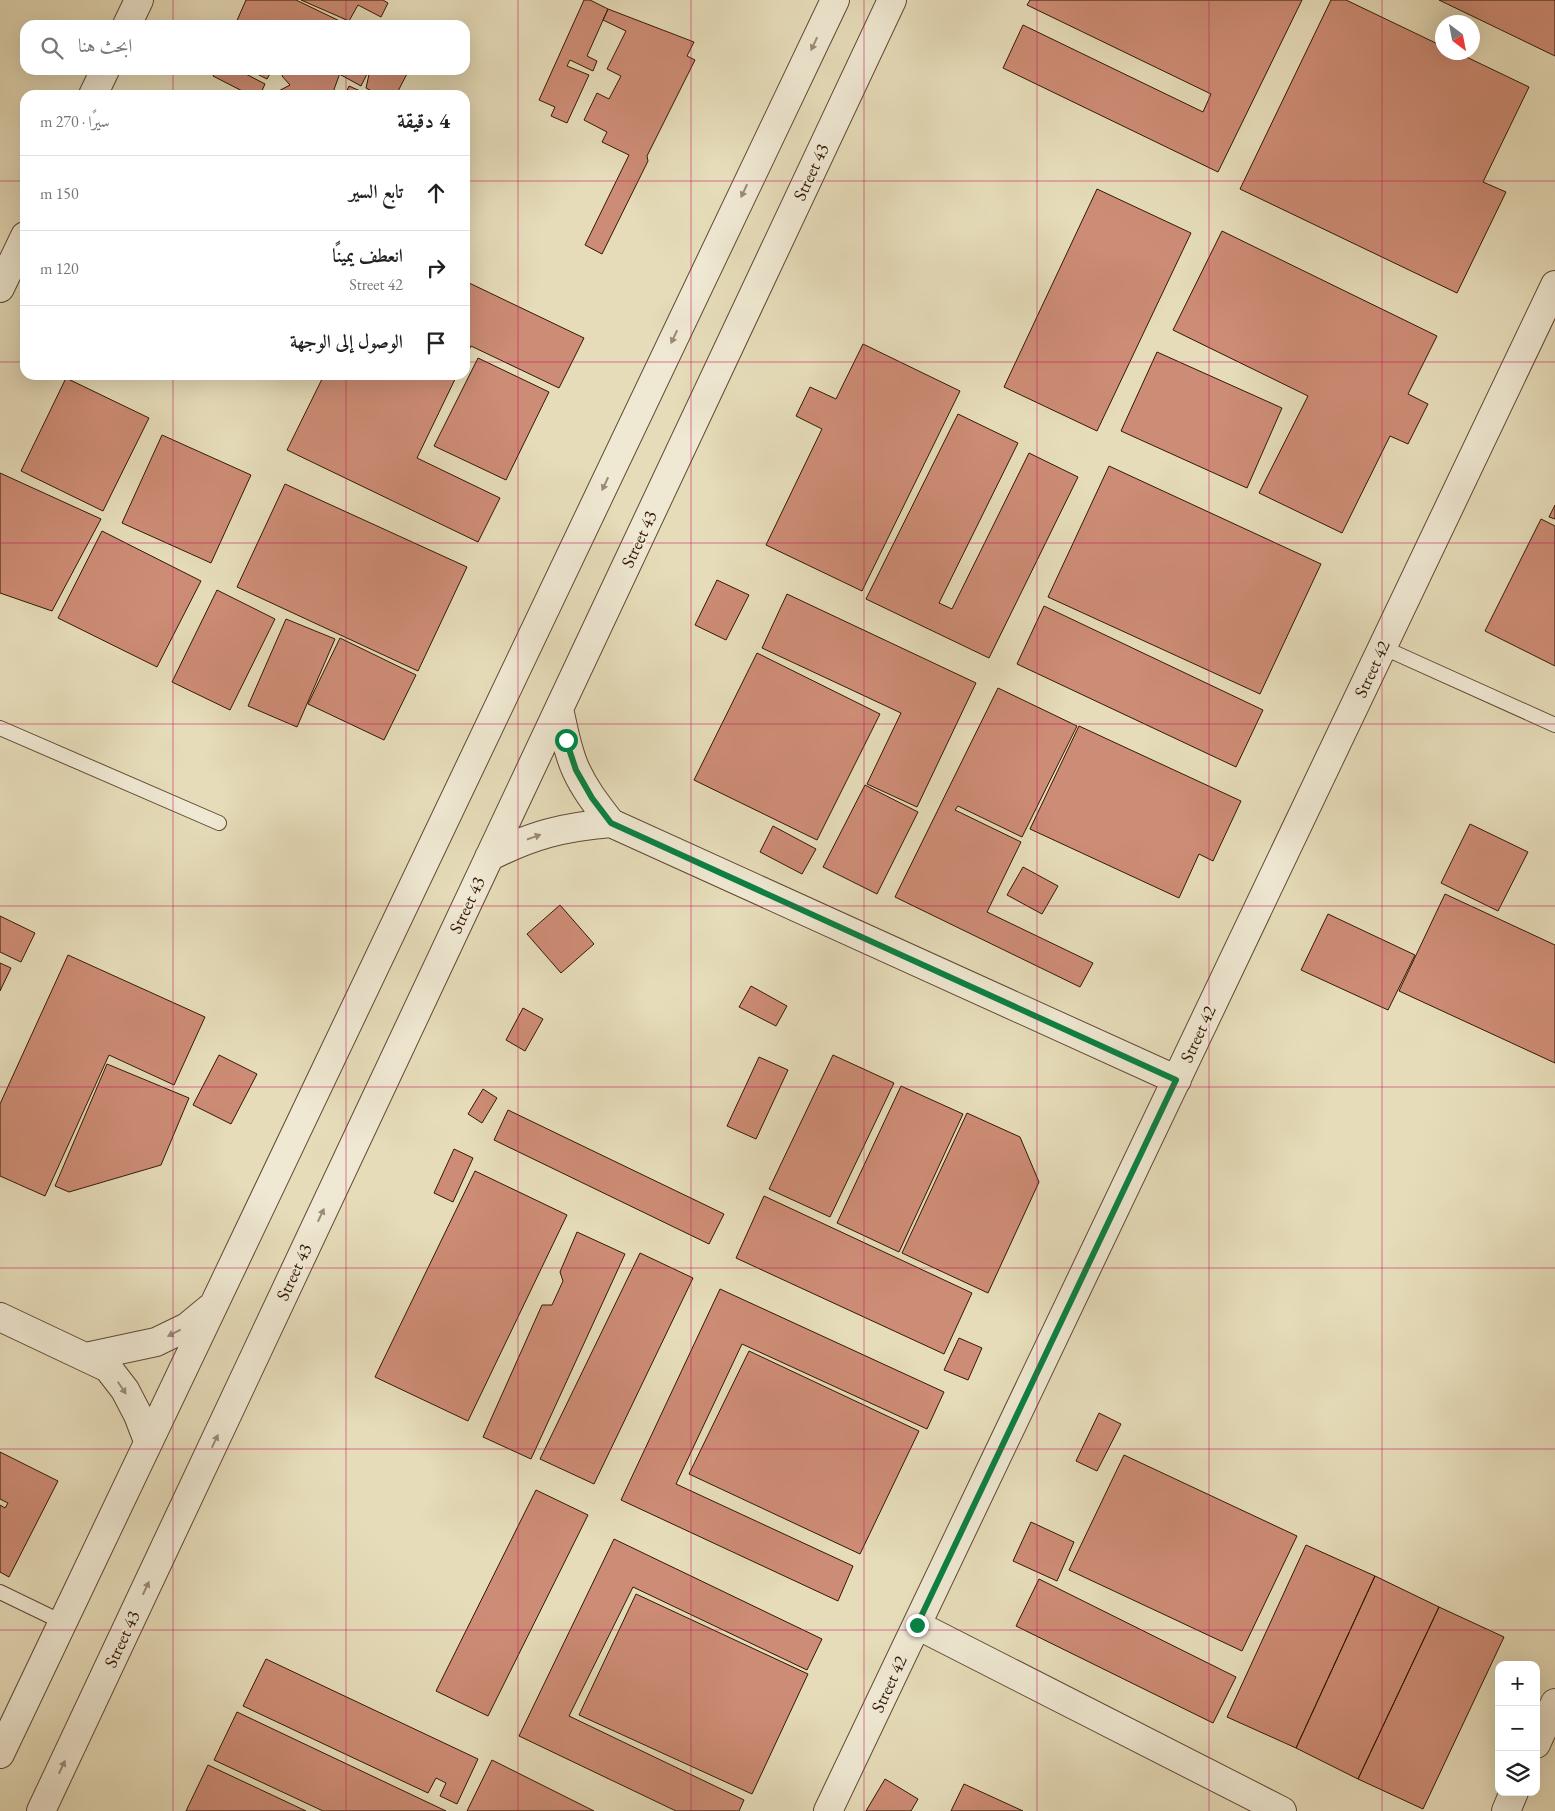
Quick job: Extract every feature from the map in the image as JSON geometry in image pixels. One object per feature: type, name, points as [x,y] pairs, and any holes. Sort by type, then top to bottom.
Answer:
[{"type":"street","points":[[129,20],[139,0]]},
{"type":"street","points":[[0,1754],[835,0]]},
{"type":"street","name":"Street 43","points":[[41,1811],[892,0]]},
{"type":"street","points":[[95,90],[103,75]]},
{"type":"street","points":[[0,288],[20,246]]},
{"type":"street","name":"Street 42","points":[[828,1811],[1555,285]]},
{"type":"street","points":[[559,709],[566,740],[576,770],[592,798],[611,823]]},
{"type":"street","points":[[489,857],[518,843],[548,832],[579,825],[611,823],[1176,1080]]},
{"type":"street","points":[[86,1357],[156,1342],[187,1327],[213,1305]]},
{"type":"street","points":[[0,1317],[108,1368],[124,1390],[138,1415],[148,1441]]},
{"type":"street","points":[[917,1625],[1282,1811]]},
{"type":"street","points":[[1540,1735],[1555,1703]]},
{"type":"lane","points":[[1382,647],[1555,725]]},
{"type":"lane","points":[[0,728],[219,823]]},
{"type":"lane","points":[[0,1592],[62,1622]]},
{"type":"building","points":[[246,0],[296,0],[338,20],[237,20]]},
{"type":"building","points":[[301,0],[383,0],[388,3],[381,17],[358,5],[350,20]]},
{"type":"building","points":[[584,0],[590,0],[608,9],[587,56],[597,61],[593,71],[570,60],[567,66],[589,75],[567,123],[551,116],[555,107],[539,100]]},
{"type":"building","points":[[1030,0],[1302,0],[1218,172],[1003,68],[1023,25],[1203,112],[1211,94],[1027,5]]},
{"type":"building","points":[[1331,0],[1346,0],[1435,43],[1435,60],[1473,60],[1529,87],[1483,182],[1506,192],[1457,293],[1240,189]]},
{"type":"building","points":[[1439,0],[1555,0],[1555,56],[1480,20],[1480,15],[1470,15]]},
{"type":"building","points":[[608,9],[694,42],[687,56],[695,60],[647,156],[648,161],[602,254],[585,245],[629,155],[602,142],[607,132],[584,120],[597,93],[609,99],[621,76],[607,69],[626,31],[603,20]]},
{"type":"building","points":[[248,75],[265,84],[262,90],[240,90],[213,76]]},
{"type":"building","points":[[259,75],[269,75],[267,79]]},
{"type":"building","points":[[339,75],[334,90],[280,90],[290,85],[282,76]]},
{"type":"building","points":[[341,75],[366,75],[361,86]]},
{"type":"building","points":[[369,75],[406,75],[399,90],[370,90],[366,88]]},
{"type":"building","points":[[349,86],[358,90],[347,90]]},
{"type":"building","points":[[1097,189],[1191,233],[1097,431],[1004,387]]},
{"type":"building","points":[[1222,231],[1437,336],[1408,394],[1428,404],[1408,444],[1390,436],[1342,533],[1259,493],[1308,396],[1173,330]]},
{"type":"building","points":[[470,283],[584,338],[559,388],[471,346],[470,348]]},
{"type":"building","points":[[863,344],[960,391],[862,591],[766,545],[822,429],[796,416],[810,387],[836,399]]},
{"type":"building","points":[[1157,352],[1282,408],[1247,488],[1121,431]]},
{"type":"building","points":[[478,358],[549,392],[506,480],[434,446],[467,380],[470,380],[470,374]]},
{"type":"building","points":[[65,380],[70,380],[149,418],[103,511],[21,471]]},
{"type":"building","points":[[322,380],[455,380],[417,458],[500,498],[478,542],[287,450]]},
{"type":"building","points":[[958,414],[1018,443],[939,603],[952,609],[1029,453],[1078,477],[989,658],[866,599]]},
{"type":"building","points":[[162,435],[251,475],[211,563],[122,523]]},
{"type":"building","points":[[1109,466],[1321,564],[1260,694],[1048,597]]},
{"type":"building","points":[[0,473],[101,519],[52,611],[0,593]]},
{"type":"building","points":[[285,484],[467,567],[418,671],[237,587]]},
{"type":"building","points":[[1555,505],[1555,519],[1549,517]]},
{"type":"building","points":[[1541,519],[1555,526],[1555,666],[1485,631]]},
{"type":"building","points":[[102,531],[201,581],[157,667],[58,618]]},
{"type":"building","points":[[717,580],[749,595],[726,640],[695,625]]},
{"type":"building","points":[[217,590],[275,619],[230,710],[172,682]]},
{"type":"building","points":[[787,594],[976,683],[917,807],[867,784],[901,713],[762,648]]},
{"type":"building","points":[[1044,606],[1263,710],[1236,767],[1017,664]]},
{"type":"building","points":[[286,619],[335,639],[297,727],[248,706]]},
{"type":"building","points":[[340,638],[416,675],[384,740],[308,704]]},
{"type":"building","points":[[757,653],[880,714],[817,840],[694,780]]},
{"type":"building","points":[[998,688],[1077,726],[1022,837],[958,806],[955,810],[1021,842],[987,912],[1093,963],[1080,987],[895,897]]},
{"type":"building","points":[[1079,726],[1241,801],[1213,861],[1199,854],[1179,898],[1030,829]]},
{"type":"building","points":[[865,785],[918,812],[877,894],[823,867]]},
{"type":"building","points":[[1470,824],[1528,852],[1498,911],[1441,883]]},
{"type":"building","points":[[773,826],[816,849],[802,874],[760,852]]},
{"type":"building","points":[[1023,867],[1058,886],[1042,914],[1007,895]]},
{"type":"building","points":[[1445,894],[1555,945],[1555,1063],[1399,991]]},
{"type":"building","points":[[560,905],[594,944],[561,973],[527,934]]},
{"type":"building","points":[[1328,914],[1415,955],[1388,1010],[1301,970]]},
{"type":"building","points":[[0,916],[35,933],[21,962],[0,952]]},
{"type":"building","points":[[68,955],[205,1017],[174,1085],[109,1055],[45,1196],[0,1176],[0,1104]]},
{"type":"building","points":[[0,963],[11,968],[0,991]]},
{"type":"building","points":[[751,986],[787,1006],[776,1026],[739,1007]]},
{"type":"building","points":[[523,1008],[543,1019],[525,1051],[506,1040]]},
{"type":"building","points":[[219,1055],[257,1074],[231,1124],[193,1105]]},
{"type":"building","points":[[833,1055],[894,1083],[830,1217],[769,1189]]},
{"type":"building","points":[[759,1057],[788,1070],[756,1139],[727,1126]]},
{"type":"building","points":[[107,1064],[189,1098],[161,1165],[69,1192],[55,1186]]},
{"type":"building","points":[[901,1086],[963,1114],[899,1252],[837,1223]]},
{"type":"building","points":[[483,1089],[497,1098],[482,1123],[468,1114]]},
{"type":"building","points":[[508,1110],[724,1214],[709,1244],[494,1140]]},
{"type":"building","points":[[967,1113],[1020,1137],[1039,1182],[988,1293],[902,1253]]},
{"type":"building","points":[[454,1149],[473,1158],[453,1202],[434,1193]]},
{"type":"building","points":[[475,1171],[567,1215],[468,1421],[375,1377]]},
{"type":"building","points":[[764,1196],[972,1293],[944,1354],[736,1258]]},
{"type":"building","points":[[577,1232],[625,1254],[531,1459],[483,1437],[542,1305],[552,1305],[563,1281],[560,1272]]},
{"type":"building","points":[[640,1253],[693,1278],[594,1484],[540,1459]]},
{"type":"building","points":[[720,1289],[944,1392],[927,1429],[742,1344],[676,1484],[853,1566],[838,1601],[621,1500]]},
{"type":"building","points":[[959,1338],[982,1348],[968,1380],[944,1370]]},
{"type":"building","points":[[749,1351],[919,1431],[860,1554],[689,1474]]},
{"type":"building","points":[[1099,1413],[1121,1424],[1097,1471],[1076,1461]]},
{"type":"building","points":[[0,1452],[58,1481],[9,1577],[0,1572],[0,1505],[5,1508],[8,1503],[0,1499]]},
{"type":"building","points":[[1124,1455],[1297,1536],[1242,1651],[1069,1570]]},
{"type":"building","points":[[536,1490],[588,1515],[488,1716],[436,1691]]},
{"type":"building","points":[[1031,1522],[1074,1542],[1057,1581],[1013,1561]]},
{"type":"building","points":[[614,1539],[822,1639],[807,1670],[633,1587],[569,1716],[744,1800],[739,1811],[676,1811],[519,1736]]},
{"type":"building","points":[[1306,1545],[1375,1576],[1296,1748],[1227,1717]]},
{"type":"building","points":[[1375,1576],[1439,1607],[1358,1779],[1296,1748]]},
{"type":"building","points":[[1039,1579],[1236,1677],[1213,1723],[1016,1626]]},
{"type":"building","points":[[636,1594],[808,1674],[752,1794],[579,1715]]},
{"type":"building","points":[[1439,1607],[1504,1637],[1423,1809],[1358,1779]]},
{"type":"building","points":[[266,1659],[478,1759],[457,1804],[440,1796],[446,1783],[436,1778],[428,1793],[243,1706]]},
{"type":"building","points":[[237,1712],[446,1811],[323,1811],[214,1760]]},
{"type":"building","points":[[492,1760],[594,1811],[467,1811]]},
{"type":"building","points":[[208,1765],[306,1811],[186,1811]]},
{"type":"building","points":[[885,1779],[918,1799],[911,1811],[866,1811]]},
{"type":"building","points":[[964,1784],[1023,1811],[951,1811]]},
{"type":"route","points":[[566,740],[576,770],[592,798],[611,823],[1176,1080],[917,1625]]}]
